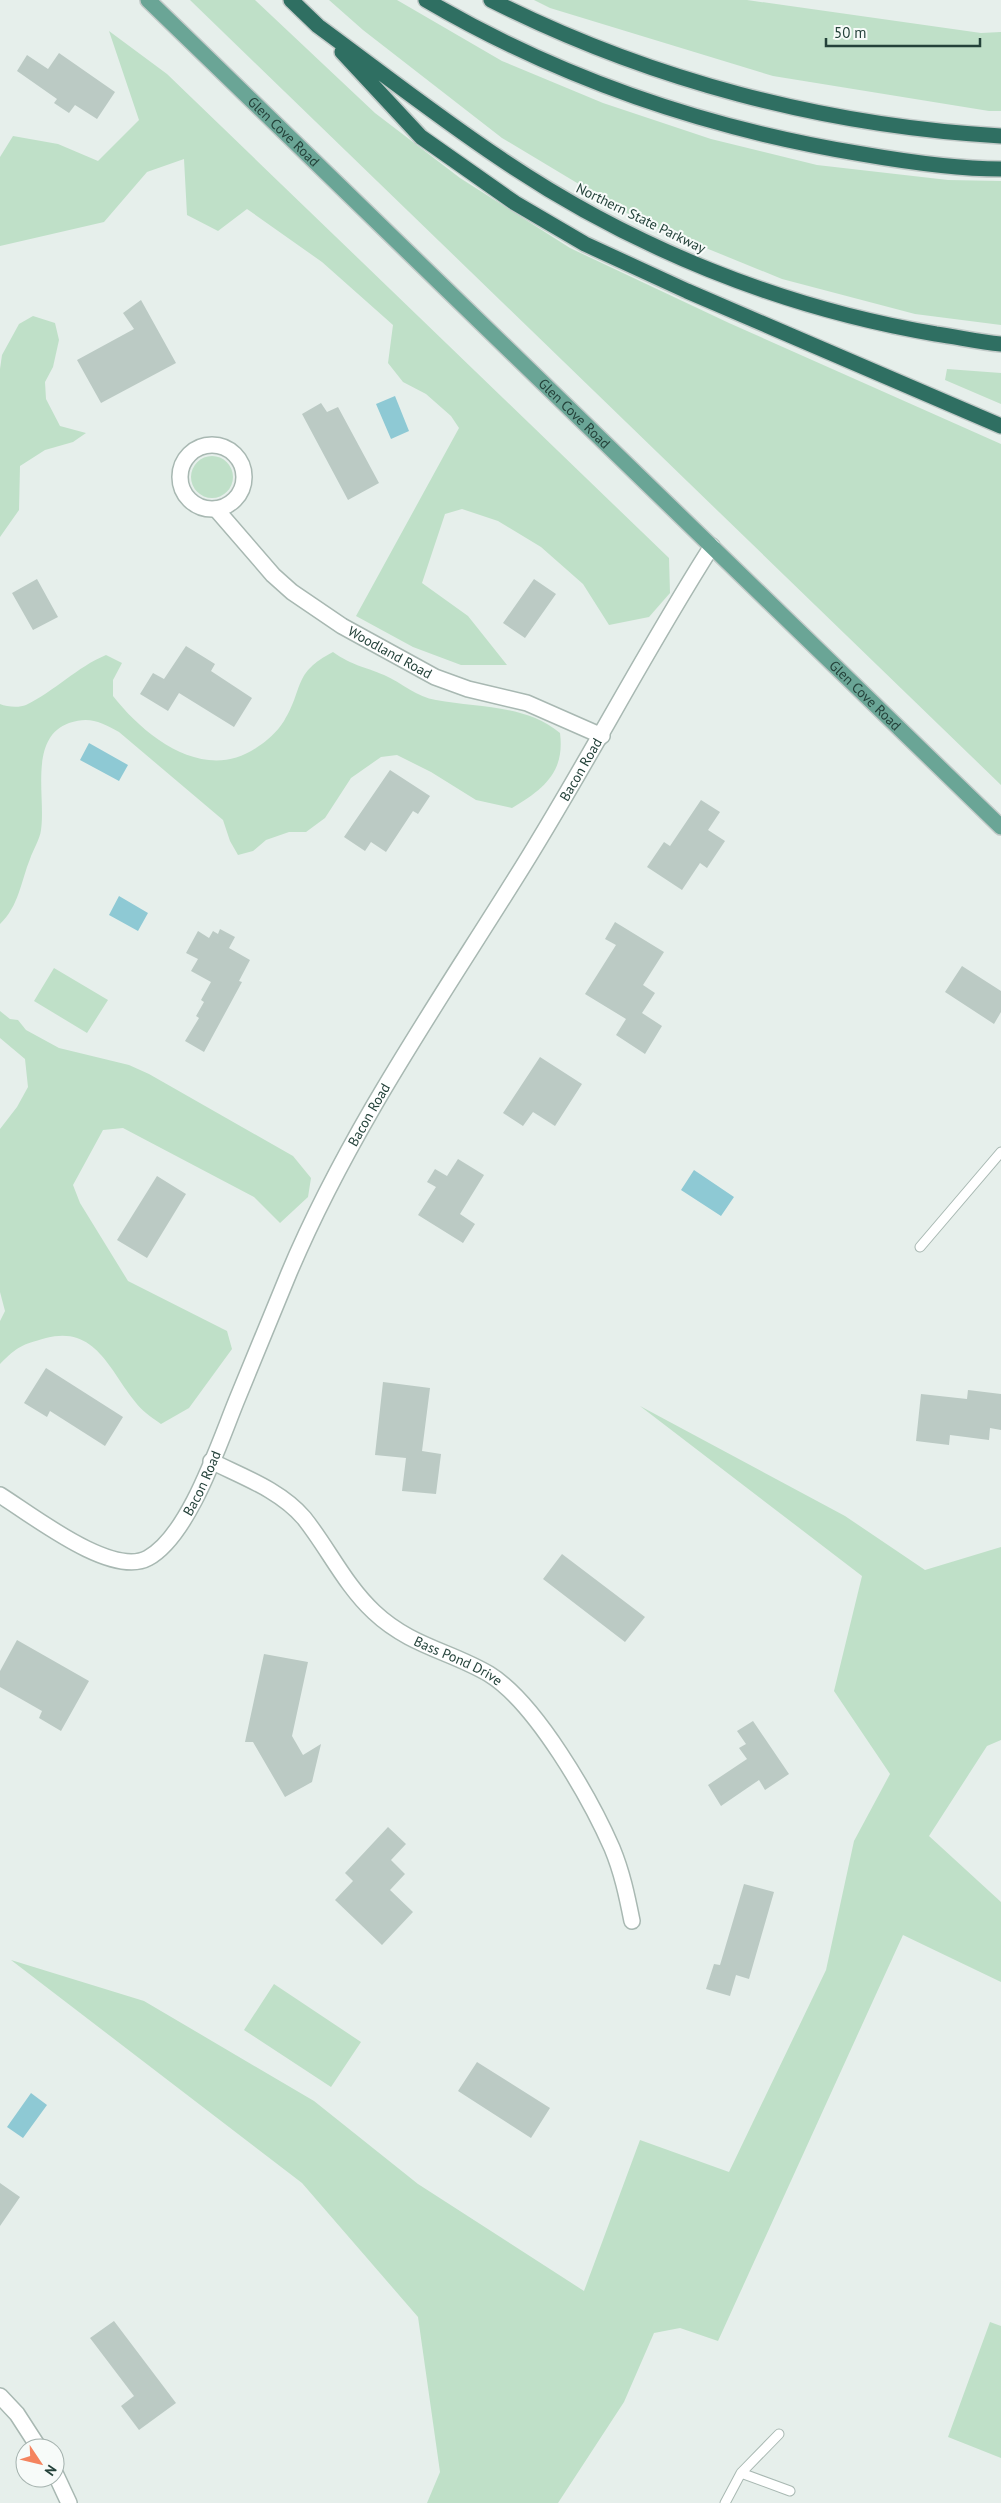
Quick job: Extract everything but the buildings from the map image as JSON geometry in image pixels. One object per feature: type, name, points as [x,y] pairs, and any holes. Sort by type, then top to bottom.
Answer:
[{"type":"highway","name":"Northern State Parkway","points":[[290,0],[318,26],[501,159],[600,218],[668,252],[733,279],[809,305],[918,330],[1001,344]]},
{"type":"highway","points":[[426,0],[499,40],[584,79],[716,123],[808,145],[888,158],[1001,169]]},
{"type":"highway","points":[[492,0],[605,50],[696,83],[757,100],[856,121],[945,132],[1001,136]]},
{"type":"highway","points":[[318,26],[420,137],[483,182],[548,223],[585,244],[678,287],[1001,426]]},
{"type":"main road","name":"Glen Cove Road","points":[[148,0],[1001,827]]},
{"type":"street","points":[[204,446],[223,447],[232,452],[243,468],[244,478],[239,495],[224,507],[216,509],[205,509],[189,499],[180,482],[180,472],[188,456],[204,446]]},
{"type":"street","name":"Woodland Road","points":[[216,509],[273,575],[292,592],[342,626],[435,677],[468,689],[527,703],[602,736]]},
{"type":"street","name":"Bacon Road","points":[[0,1495],[101,1557],[120,1562],[146,1559],[169,1540],[193,1503],[294,1263],[347,1154],[435,1004],[516,878],[602,736],[712,546]]},
{"type":"street","name":"Bass Pond Drive","points":[[212,1461],[270,1490],[303,1518],[352,1586],[374,1612],[413,1641],[491,1675],[521,1701],[551,1740],[612,1848],[625,1884],[632,1921]]},
{"type":"street","points":[[0,2396],[17,2414],[33,2438]]},
{"type":"street","points":[[62,2488],[69,2503]]},
{"type":"lane","points":[[920,1247],[1001,1152]]},
{"type":"lane","points":[[725,2503],[741,2472],[779,2434]]},
{"type":"lane","points":[[741,2472],[790,2491]]},
{"type":"green space","points":[[190,0],[255,0],[375,113],[460,178],[570,248],[729,323],[1001,444],[1001,785]]},
{"type":"green space","points":[[329,0],[397,0],[502,61],[603,103],[711,139],[817,165],[948,180],[1001,181],[1001,325],[915,314],[782,279],[642,222],[502,138],[363,30]]},
{"type":"green space","points":[[534,0],[747,0],[981,33],[1001,32],[1001,111],[989,111],[773,76],[550,8]]},
{"type":"green space","points":[[109,31],[167,74],[669,558],[670,593],[649,617],[609,625],[583,584],[541,547],[498,521],[462,509],[445,514],[422,583],[468,616],[507,665],[461,665],[413,647],[356,616],[459,428],[451,416],[426,394],[403,382],[388,363],[393,325],[322,262],[247,209],[218,231],[187,215],[184,159],[147,172],[104,222],[0,246],[0,157],[13,136],[58,144],[98,161],[139,120]]},
{"type":"green space","points":[[33,316],[55,323],[59,340],[53,367],[45,382],[46,399],[60,426],[86,433],[73,442],[45,450],[20,466],[19,510],[0,537],[0,369],[2,355],[19,324]]},
{"type":"green space","points":[[947,369],[1001,373],[1001,404],[945,380]]},
{"type":"green space","points":[[216,456],[224,459],[230,465],[233,477],[230,489],[224,495],[208,498],[200,495],[194,489],[191,473],[194,465],[200,459]]},
{"type":"green space","points":[[333,652],[346,660],[391,678],[416,693],[429,698],[516,712],[546,724],[560,733],[561,747],[555,769],[543,786],[512,808],[476,800],[431,772],[397,755],[381,757],[351,778],[325,818],[306,832],[289,832],[266,840],[253,851],[238,855],[230,841],[223,820],[119,732],[95,721],[76,721],[56,731],[48,741],[43,755],[41,770],[42,817],[38,841],[19,893],[11,909],[0,924],[0,704],[13,707],[26,705],[47,693],[85,666],[106,655],[122,663],[113,680],[113,696],[126,711],[159,740],[196,758],[216,760],[236,757],[256,748],[275,733],[290,710],[305,675],[311,667]]},
{"type":"green space","points":[[54,968],[108,1000],[87,1033],[34,1001]]},
{"type":"green space","points":[[0,1011],[10,1019],[18,1020],[26,1030],[59,1048],[129,1065],[149,1074],[293,1156],[311,1178],[308,1197],[280,1223],[254,1197],[123,1128],[103,1130],[73,1185],[80,1203],[128,1281],[227,1331],[232,1349],[189,1408],[161,1424],[135,1401],[105,1359],[94,1347],[81,1339],[65,1336],[38,1340],[20,1347],[0,1364],[0,1321],[5,1311],[0,1292],[0,1129],[17,1107],[28,1087],[25,1059],[0,1038]]},
{"type":"green space","points":[[640,1406],[845,1516],[925,1570],[1001,1547],[1001,1740],[987,1746],[929,1836],[1001,1902],[1001,1982],[903,1935],[718,2341],[680,2328],[654,2333],[624,2402],[558,2503],[427,2503],[440,2472],[418,2317],[302,2183],[11,1960],[144,2001],[314,2101],[418,2184],[584,2291],[640,2140],[729,2172],[826,1970],[854,1841],[890,1774],[834,1691],[862,1576]]},
{"type":"green space","points":[[274,1984],[361,2042],[331,2087],[244,2030]]},
{"type":"green space","points":[[990,2322],[1001,2326],[1001,2458],[948,2437]]},
{"type":"water","points":[[395,396],[409,431],[391,439],[376,404]]},
{"type":"water","points":[[89,743],[128,765],[119,781],[80,760]]},
{"type":"water","points":[[119,896],[148,913],[138,931],[109,915]]},
{"type":"water","points":[[694,1170],[734,1197],[721,1216],[681,1190]]},
{"type":"water","points":[[31,2093],[47,2105],[23,2138],[7,2127]]}]
